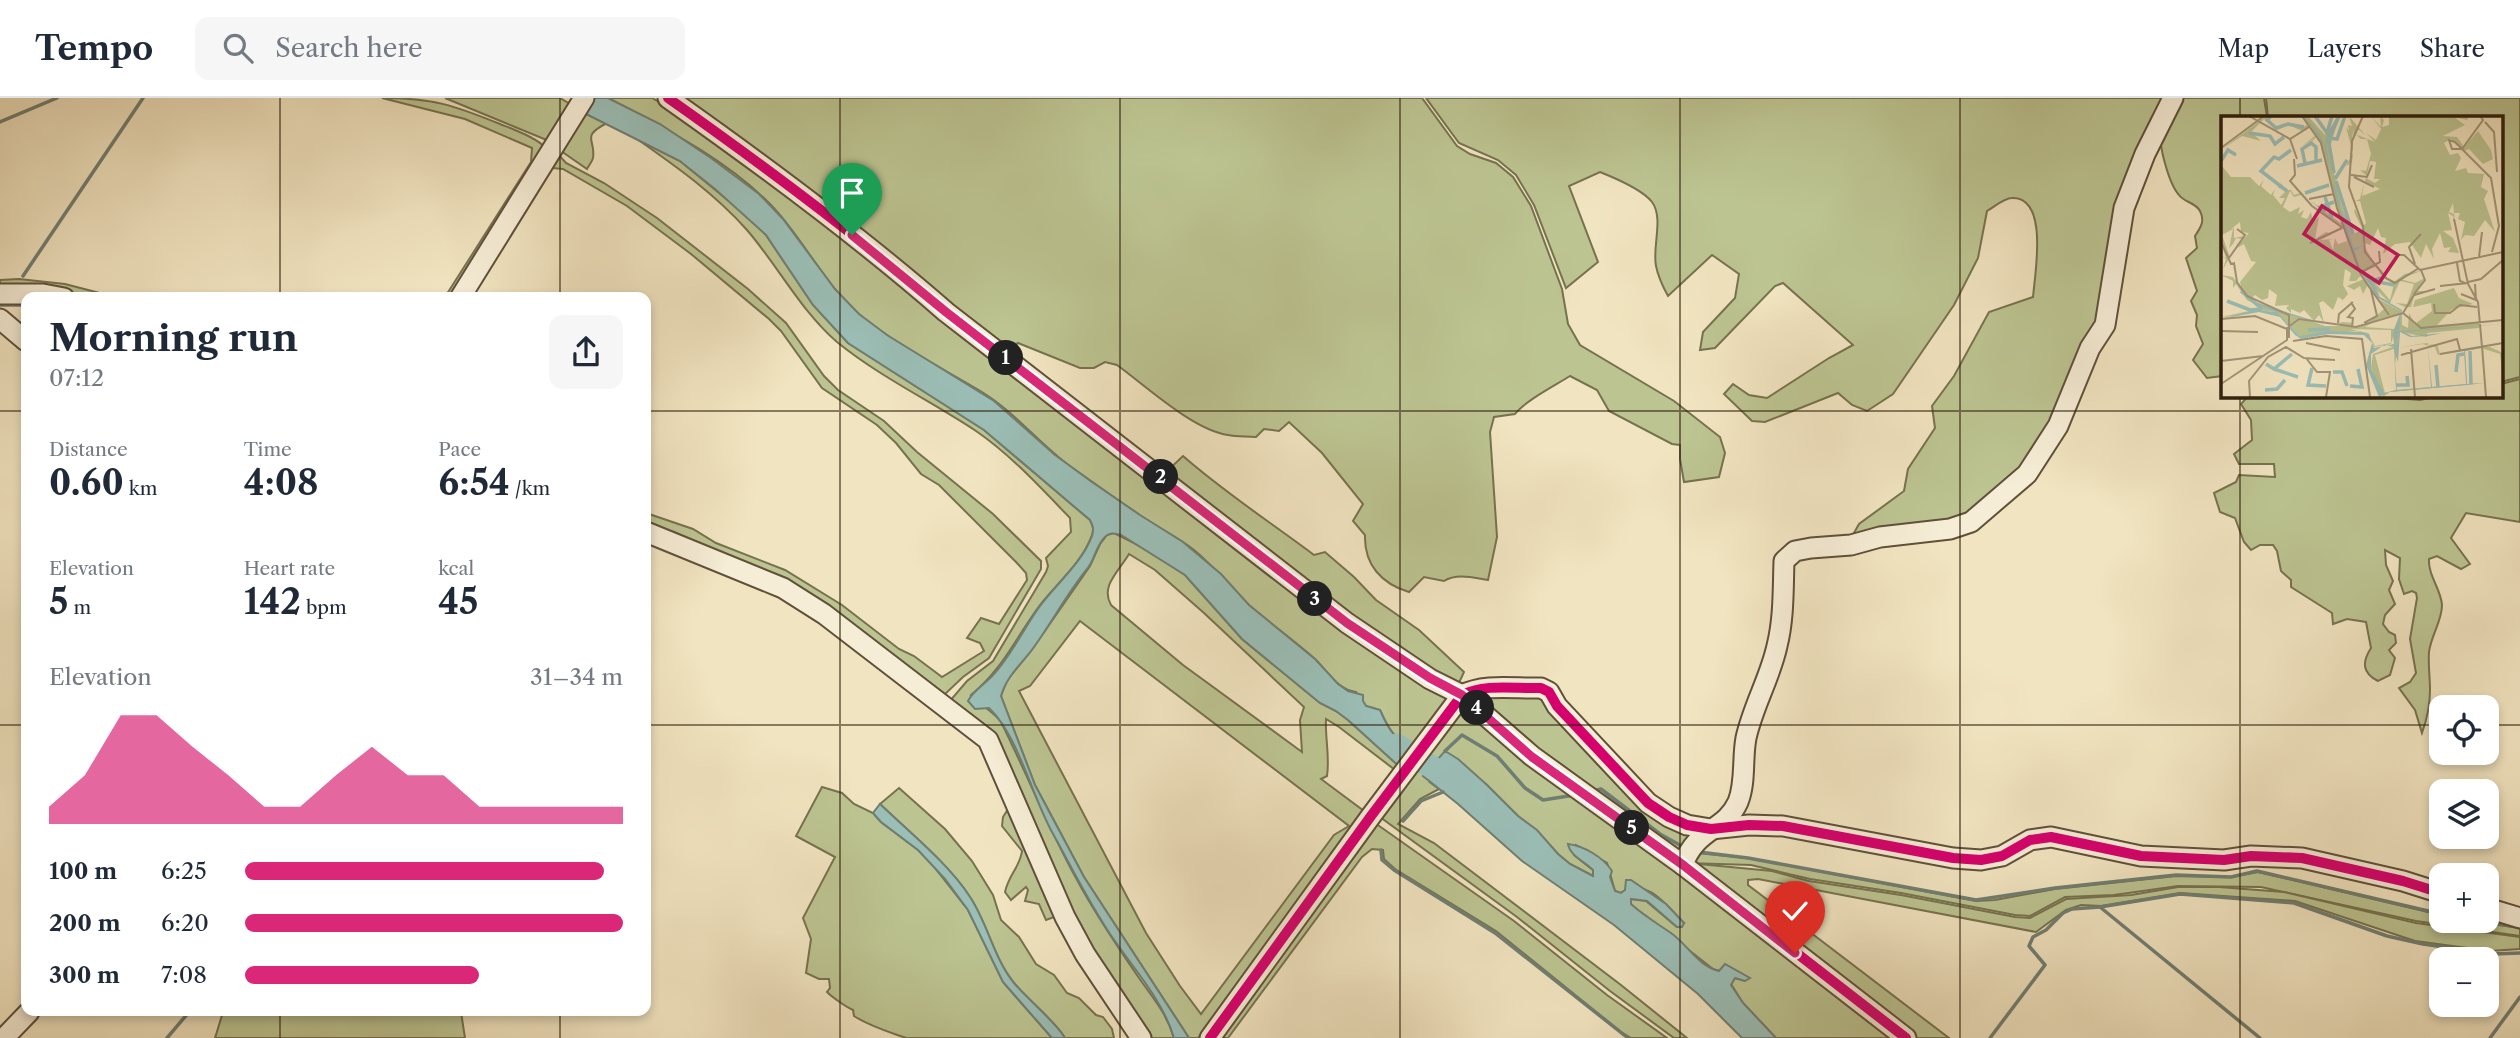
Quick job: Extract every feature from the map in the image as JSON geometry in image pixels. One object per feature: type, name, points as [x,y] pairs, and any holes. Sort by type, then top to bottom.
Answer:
[{"type":"street","points":[[464,292],[584,98]]},
{"type":"street","points":[[668,98],[798,193],[946,312],[1347,623],[1430,678],[1462,695],[1532,757],[1688,853],[1906,1038]]},
{"type":"street","points":[[1688,853],[1711,830],[1731,816],[1739,799],[1748,728],[1777,648],[1782,620],[1784,561],[1795,551],[1950,529],[1971,522],[2027,474],[2058,426],[2090,348],[2105,325],[2124,208],[2145,154],[2173,98]]},
{"type":"street","points":[[0,294],[21,294]]},
{"type":"street","points":[[0,318],[21,337]]},
{"type":"street","points":[[651,534],[783,588],[824,614],[988,740],[1065,917],[1104,985],[1141,1038]]},
{"type":"street","points":[[1210,1038],[1462,695],[1471,690],[1487,688],[1541,688],[1549,692],[1557,706],[1648,803],[1687,825],[1711,830],[1749,825],[1783,826],[1953,858],[1982,860],[2016,850],[2030,840],[2051,837],[2141,856],[2224,860],[2251,856],[2302,858],[2429,889]]},
{"type":"street","points":[[2499,912],[2520,918]]},
{"type":"street","points":[[4,1038],[25,1016]]},
{"type":"green space","points":[[382,98],[415,99],[455,107],[517,131],[544,146],[453,292],[448,292],[531,162],[532,148],[465,119]]},
{"type":"green space","points":[[445,98],[560,98],[570,104],[549,141]]},
{"type":"green space","points":[[608,98],[652,98],[680,114],[1449,697],[1418,747],[1404,742],[1394,734],[1380,710],[1366,706],[1356,692],[1339,684],[1316,660],[1250,606],[1194,550],[1067,464],[1015,417],[982,392],[905,347],[861,316],[836,290],[783,218],[753,188],[694,145]]},
{"type":"green space","points":[[673,98],[1422,98],[1457,146],[1470,154],[1496,163],[1513,177],[1531,206],[1562,289],[1568,324],[1580,345],[1674,401],[1720,437],[1725,453],[1719,477],[1684,482],[1680,445],[1672,444],[1609,411],[1597,390],[1570,376],[1533,399],[1515,414],[1494,417],[1490,432],[1497,537],[1488,580],[1460,577],[1444,581],[1424,577],[1409,592],[1391,584],[1376,572],[1365,546],[1365,535],[1353,521],[1363,504],[1322,453],[1289,422],[1279,431],[1264,429],[1256,437],[1228,435],[1200,425],[1185,416],[1117,365],[1105,362],[1094,368],[1080,368],[1018,343],[1005,353]]},
{"type":"green space","points":[[1426,98],[2170,98],[2141,153],[2102,322],[2043,447],[1966,522],[1849,542],[1859,524],[1904,491],[1908,469],[1935,428],[1932,406],[1954,376],[1989,312],[2033,297],[2037,238],[2031,210],[2024,201],[2009,198],[1987,211],[1978,258],[1954,305],[1893,394],[1867,411],[1852,405],[1838,393],[1765,422],[1752,421],[1724,394],[1733,384],[1749,395],[1767,398],[1853,345],[1783,283],[1775,286],[1715,348],[1700,350],[1703,332],[1735,298],[1739,274],[1712,255],[1668,296],[1656,266],[1657,216],[1652,202],[1635,188],[1600,172],[1569,186],[1598,262],[1566,288],[1534,205],[1516,175],[1498,160],[1459,143]]},
{"type":"green space","points":[[2176,98],[2264,98],[2267,116],[2221,116],[2221,376],[2207,378],[2193,360],[2203,344],[2191,301],[2197,291],[2186,258],[2197,248],[2195,236],[2201,227],[2202,218],[2198,208],[2181,198],[2168,173],[2160,134],[2165,116]]},
{"type":"green space","points":[[2266,98],[2520,98],[2520,377],[2502,382],[2502,116],[2268,116]]},
{"type":"green space","points":[[582,112],[607,123],[591,135],[593,158],[587,169],[561,151]]},
{"type":"green space","points":[[637,139],[680,161],[752,220],[766,235],[813,305],[848,343],[984,430],[1090,520],[1093,533],[1082,555],[1040,605],[1001,663],[971,695],[1001,722],[1083,891],[1159,1006],[1174,1038],[1149,1038],[1092,952],[1020,799],[949,702],[967,681],[993,661],[1046,572],[1046,558],[1071,532],[1070,518],[989,440],[837,342],[812,316],[735,217],[695,182]]},
{"type":"green space","points":[[558,154],[566,163],[604,183],[657,218],[748,289],[786,323],[824,376],[838,390],[884,421],[917,452],[993,514],[1041,561],[1041,569],[989,658],[943,696],[792,586],[674,532],[651,528],[651,515],[693,529],[716,543],[785,570],[842,605],[899,649],[914,656],[942,677],[984,651],[980,643],[967,638],[981,618],[999,624],[1027,580],[1026,573],[939,485],[921,474],[896,443],[877,425],[822,388],[781,331],[769,319],[691,254],[627,206],[563,169],[551,168]]},
{"type":"green space","points":[[19,279],[65,284],[96,292],[0,291],[0,280]]},
{"type":"green space","points":[[2520,379],[2520,522],[2466,513],[2451,538],[2470,564],[2461,569],[2437,556],[2429,559],[2430,571],[2442,605],[2429,652],[2430,690],[2422,733],[2415,710],[2399,688],[2410,682],[2416,673],[2410,639],[2417,598],[2412,591],[2404,594],[2399,579],[2400,558],[2385,550],[2386,565],[2393,581],[2389,590],[2395,604],[2385,615],[2383,624],[2395,635],[2396,643],[2389,650],[2395,658],[2390,675],[2378,681],[2365,667],[2371,648],[2366,622],[2347,619],[2333,624],[2332,613],[2291,587],[2291,580],[2281,571],[2273,545],[2260,545],[2251,550],[2244,542],[2235,518],[2220,512],[2214,493],[2236,482],[2239,475],[2275,477],[2274,464],[2239,464],[2234,454],[2252,440],[2251,420],[2241,404],[2247,397],[2382,397],[2420,400],[2434,397],[2502,397],[2502,384]]},
{"type":"green space","points":[[1183,456],[1314,555],[1325,552],[1376,600],[1419,630],[1464,672],[1458,685],[1350,622],[1164,474]]},
{"type":"green space","points":[[1114,533],[1146,549],[1185,575],[1242,639],[1320,703],[1348,720],[1402,769],[1399,773],[1326,719],[1328,769],[1327,776],[1321,779],[1368,814],[1198,1038],[1189,1038],[1084,877],[1035,785],[1001,696],[1007,680],[1031,651],[1090,566],[1107,535]],"holes":[[[1129,554],[1155,570],[1304,707],[1300,720],[1302,752],[1183,665],[1111,605],[1108,598],[1109,585]],[[1080,621],[1349,826],[1334,835],[1201,1014],[1146,933],[1019,691],[1030,686]]]},
{"type":"green space","points":[[1538,693],[1599,755],[1697,830],[1681,861],[1539,754],[1483,704],[1485,697]]},
{"type":"green space","points":[[1460,711],[1470,712],[1900,1038],[1776,1038],[1743,1003],[1731,984],[1735,978],[1745,981],[1735,971],[1725,965],[1719,971],[1713,969],[1630,904],[1631,899],[1646,901],[1677,927],[1684,923],[1656,895],[1639,888],[1630,888],[1621,893],[1615,891],[1607,863],[1576,845],[1574,855],[1593,870],[1593,876],[1570,864],[1486,784],[1431,783],[1439,789],[1420,799],[1398,824],[1434,843],[1687,1038],[1674,1038],[1610,991],[1517,917],[1380,817]]},
{"type":"green space","points":[[822,787],[842,793],[854,804],[873,813],[931,863],[968,910],[1003,982],[1052,1038],[906,1038],[854,1016],[853,1010],[827,992],[830,988],[829,979],[819,979],[806,973],[811,939],[803,918],[835,857],[796,836]]},
{"type":"green space","points":[[899,788],[945,829],[972,861],[993,895],[1001,920],[1019,937],[1036,964],[1054,975],[1067,993],[1079,998],[1096,1015],[1103,1017],[1112,1029],[1114,1038],[1065,1038],[1014,983],[1001,962],[976,907],[961,885],[940,860],[880,804]]},
{"type":"green space","points":[[1010,806],[1057,916],[1046,920],[1039,904],[1025,901],[1028,890],[1026,887],[1011,900],[1005,892],[1022,851],[1002,826],[1003,817]]},
{"type":"green space","points":[[1375,823],[1514,921],[1607,995],[1667,1038],[1631,1038],[1621,1032],[1496,931],[1395,869],[1384,859],[1383,850],[1372,849],[1362,857],[1228,1038],[1214,1038]]},
{"type":"green space","points":[[1697,853],[1748,858],[1976,901],[2055,889],[2176,876],[2231,877],[2258,872],[2429,912],[2429,923],[2261,887],[2178,886],[2114,895],[2065,897],[2030,916],[2015,915],[1810,879],[1751,865],[1686,863]]},
{"type":"green space","points":[[1699,864],[1772,871],[1809,881],[2030,918],[2066,899],[2131,895],[2178,887],[2284,892],[2429,925],[2429,933],[2490,933],[2520,937],[2520,949],[2499,950],[2499,947],[2460,947],[2415,941],[2295,901],[2180,893],[2101,906],[2081,905],[2066,910],[2036,932],[1758,879],[1748,880],[1748,885],[1949,1038],[1911,1038],[1691,866]]},
{"type":"green space","points":[[2499,925],[2520,928],[2520,936],[2499,933]]},
{"type":"green space","points":[[222,1016],[462,1016],[465,1038],[215,1038]]},
{"type":"water","points":[[591,98],[608,98],[660,124],[759,194],[783,219],[835,289],[859,314],[887,335],[994,401],[1055,455],[1183,542],[1221,574],[1249,605],[1315,659],[1338,684],[1348,691],[1363,695],[1366,706],[1380,710],[1394,734],[1418,747],[1402,769],[1348,720],[1320,703],[1242,639],[1185,575],[1121,535],[1110,534],[1103,539],[1090,565],[1010,678],[1001,696],[1035,785],[1084,877],[1189,1038],[1174,1038],[1155,997],[1094,909],[1052,832],[1016,750],[999,720],[989,708],[975,709],[968,701],[991,678],[1040,606],[1082,555],[1093,534],[1090,520],[984,430],[848,343],[813,305],[766,235],[680,161],[582,112]]},
{"type":"water","points":[[1445,751],[1458,759],[1518,816],[1537,830],[1570,864],[1593,876],[1593,870],[1574,855],[1568,844],[1587,850],[1604,861],[1612,871],[1610,877],[1615,891],[1621,893],[1625,890],[1626,880],[1631,880],[1666,904],[1684,923],[1682,927],[1677,927],[1647,901],[1631,899],[1631,904],[1677,938],[1705,965],[1719,971],[1725,964],[1750,978],[1745,981],[1735,978],[1731,985],[1743,1003],[1776,1038],[1742,1038],[1698,994],[1614,925],[1522,861],[1423,776]]},
{"type":"water","points":[[880,804],[940,860],[961,885],[976,907],[1007,973],[1065,1038],[1052,1038],[1003,982],[968,910],[945,879],[918,850],[873,813]]},
{"type":"waterway","points":[[0,122],[57,98]]},
{"type":"waterway","points":[[23,276],[143,98]]},
{"type":"waterway","points":[[0,305],[21,305]]},
{"type":"waterway","points":[[1445,751],[1462,735],[1497,756],[1525,788],[1543,800],[1575,795]]},
{"type":"waterway","points":[[1397,745],[1457,783]]},
{"type":"waterway","points":[[1593,791],[1601,789],[1660,834],[1685,848]]},
{"type":"waterway","points":[[1403,821],[1421,801],[1443,792]]},
{"type":"waterway","points":[[1381,850],[1382,860],[1394,870],[1495,933],[1628,1038]]},
{"type":"waterway","points":[[1699,852],[1748,858],[1976,900],[2055,888],[2176,875],[2231,877],[2257,871],[2429,911]]},
{"type":"waterway","points":[[1990,1038],[2045,965],[2029,946],[2033,937],[2072,909],[2180,894],[2294,903],[2387,936],[2423,944],[2492,954],[2520,953]]},
{"type":"waterway","points":[[2100,907],[2260,1038]]},
{"type":"waterway","points":[[2499,924],[2518,927]]},
{"type":"waterway","points":[[2490,1038],[2520,997]]},
{"type":"waterway","points":[[167,1038],[186,1016]]},
{"type":"cycle path","points":[[668,98],[844,228],[946,312],[1347,623],[1430,679],[1462,695],[1532,756],[1683,865],[1906,1038]]},
{"type":"cycle path","points":[[1210,1038],[1462,695],[1481,689],[1541,688],[1549,692],[1557,706],[1648,803],[1687,825],[1711,829],[1749,825],[1783,826],[1953,858],[1981,860],[2002,856],[2030,840],[2051,837],[2141,856],[2224,860],[2251,856],[2302,858],[2429,889]]},
{"type":"route","points":[[852,235],[946,312],[1347,623],[1430,678],[1462,695],[1532,757],[1683,865],[1795,953]]}]
